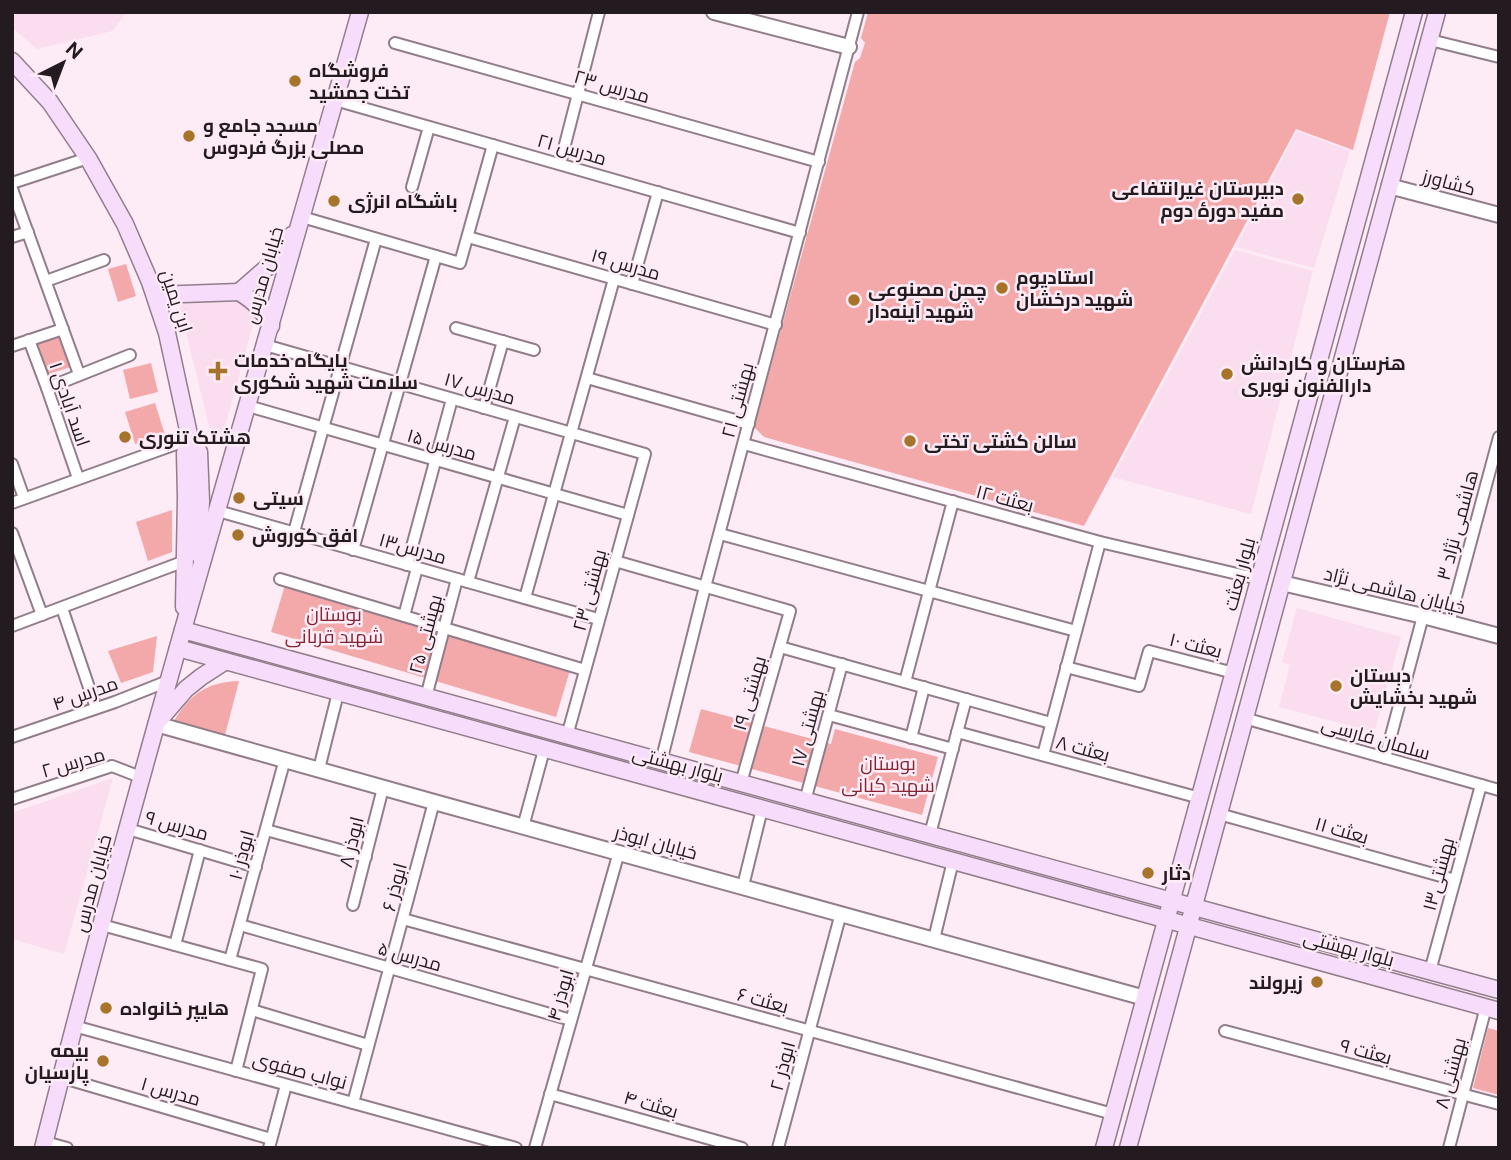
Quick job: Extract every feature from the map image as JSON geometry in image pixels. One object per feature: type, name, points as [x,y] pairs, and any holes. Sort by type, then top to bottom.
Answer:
[{"type":"main road","name":"خیابان مدرس","points":[[44,1145],[156,723],[359,12]]},
{"type":"main road","name":"بلوار بعثت","points":[[1104,1148],[1414,12]]},
{"type":"main road","points":[[1129,1148],[1437,12]]},
{"type":"main road","name":"ابن یمین","points":[[12,61],[50,102],[89,158],[125,224],[155,295],[167,333],[190,439],[199,452],[201,501],[195,589]]},
{"type":"main road","points":[[1368,180],[1390,186]]},
{"type":"main road","points":[[239,292],[280,253],[302,218]]},
{"type":"main road","points":[[155,295],[239,292],[264,312],[271,326]]},
{"type":"main road","name":"خیابان مدرس","points":[[183,630],[187,497],[185,453],[190,439]]},
{"type":"main road","points":[[1259,579],[1282,583]]},
{"type":"main road","name":"بلوار بهشتی","points":[[183,630],[1499,990]]},
{"type":"main road","name":"بلوار بهشتی","points":[[178,649],[1492,1009]]},
{"type":"main road","points":[[252,669],[257,650]]},
{"type":"main road","points":[[156,723],[186,689],[224,662]]},
{"type":"street","points":[[560,164],[599,12]]},
{"type":"street","points":[[713,12],[849,47]]},
{"type":"street","name":"بهشتی ۲۱","points":[[661,762],[858,12]]},
{"type":"street","points":[[1430,40],[1499,57]]},
{"type":"street","name":"مدرس ۲۳","points":[[395,43],[819,162]]},
{"type":"street","name":"مدرس ۲۱","points":[[335,100],[800,233]]},
{"type":"street","points":[[412,187],[429,127]]},
{"type":"street","points":[[302,218],[460,262],[494,145]]},
{"type":"street","points":[[12,183],[89,158]]},
{"type":"street","name":"کشاورز","points":[[1390,186],[1499,215]]},
{"type":"street","points":[[12,188],[79,374]]},
{"type":"street","points":[[632,284],[658,192]]},
{"type":"street","points":[[12,237],[28,232]]},
{"type":"street","name":"مدرس ۱۹","points":[[468,237],[776,325]]},
{"type":"street","points":[[294,532],[376,239]]},
{"type":"street","points":[[354,550],[436,256]]},
{"type":"street","points":[[46,281],[104,260]]},
{"type":"street","points":[[524,598],[614,279]]},
{"type":"street","points":[[456,328],[534,350]]},
{"type":"street","points":[[12,346],[63,329]]},
{"type":"street","name":"اسد آبادی ۱","points":[[29,341],[78,478]]},
{"type":"street","points":[[484,408],[503,341]]},
{"type":"street","name":"مدرس ۱۷","points":[[265,345],[645,454]]},
{"type":"street","points":[[47,388],[130,355]]},
{"type":"street","points":[[587,378],[749,424]]},
{"type":"street","points":[[404,616],[412,566],[452,399]]},
{"type":"street","name":"مدرس ۱۵","points":[[248,406],[628,514]]},
{"type":"street","name":"بهشتی ۲۵","points":[[426,697],[444,628],[498,478],[515,417]]},
{"type":"street","name":"هاشمی نژاد ۳","points":[[1449,623],[1494,476],[1499,436]]},
{"type":"street","points":[[12,503],[190,439]]},
{"type":"street","name":"بعثت ۱۲","points":[[744,443],[1100,542],[1259,579]]},
{"type":"street","name":"بهشتی ۲۳","points":[[567,736],[645,454]]},
{"type":"street","points":[[12,464],[24,498]]},
{"type":"street","points":[[905,682],[953,501]]},
{"type":"street","name":"مدرس۱۳","points":[[218,511],[598,619]]},
{"type":"street","points":[[12,533],[42,615]]},
{"type":"street","points":[[719,534],[1076,631]]},
{"type":"street","points":[[1043,755],[1100,542]]},
{"type":"street","points":[[12,625],[185,561]]},
{"type":"street","points":[[615,561],[705,587]]},
{"type":"street","points":[[280,579],[585,670]]},
{"type":"street","name":"خیابان هاشمی نژاد","points":[[1282,583],[1499,636]]},
{"type":"street","name":"بهشتی ۱۹","points":[[705,587],[790,611],[741,783]]},
{"type":"street","points":[[62,608],[96,708]]},
{"type":"street","points":[[1385,758],[1423,616]]},
{"type":"street","points":[[780,647],[1051,723]]},
{"type":"street","name":"بعثت ۱۰","points":[[1066,667],[1139,687],[1149,651],[1234,673]]},
{"type":"street","name":"بهشتی ۱۷","points":[[806,801],[842,664]]},
{"type":"street","name":"مدرس ۴","points":[[12,737],[168,681]]},
{"type":"street","points":[[911,738],[924,687]]},
{"type":"street","points":[[319,769],[338,693]]},
{"type":"street","points":[[930,834],[966,699]]},
{"type":"street","points":[[829,715],[953,749]]},
{"type":"street","name":"سلمان فارسی","points":[[1244,718],[1499,790]]},
{"type":"street","name":"خیابان ابوذر","points":[[156,723],[1145,998]]},
{"type":"street","name":"بعثت ۸","points":[[957,732],[1200,798]]},
{"type":"street","points":[[523,827],[544,750]]},
{"type":"street","name":"ابوذر ۱۰","points":[[230,960],[285,759]]},
{"type":"street","name":"مدرس ۲","points":[[12,799],[112,766],[143,778]]},
{"type":"street","name":"بهشتی۱۳","points":[[1430,971],[1481,785]]},
{"type":"street","name":"ابوذر ۸","points":[[354,905],[383,788]]},
{"type":"street","name":"ابوذر ۶","points":[[353,1103],[434,802]]},
{"type":"street","points":[[743,886],[762,809]]},
{"type":"street","name":"بعثت ۱۱","points":[[1219,814],[1455,880]]},
{"type":"street","name":"مدرس ۹","points":[[128,829],[256,867]]},
{"type":"street","points":[[266,830],[366,857]]},
{"type":"street","points":[[175,944],[200,850]]},
{"type":"street","name":"ابوذر ۴","points":[[535,1148],[619,852]]},
{"type":"street","points":[[934,939],[953,861]]},
{"type":"street","name":"ابوذر ۲","points":[[778,1148],[841,913]]},
{"type":"street","name":"بعثت ۶","points":[[404,919],[1113,1114]]},
{"type":"street","points":[[102,925],[262,969],[236,1071]]},
{"type":"street","name":"مدرس ۵","points":[[240,925],[571,1020]]},
{"type":"street","name":"بهشتی ۸","points":[[1449,1148],[1463,1095],[1492,1009]]},
{"type":"street","points":[[252,1010],[368,1045]]},
{"type":"street","name":"نواب صفوی","points":[[74,1026],[516,1148]]},
{"type":"street","name":"بعثت ۹","points":[[1225,1031],[1499,1104]]},
{"type":"street","name":"مدرس ۱","points":[[60,1077],[270,1144]]},
{"type":"street","points":[[270,1144],[286,1084]]},
{"type":"street","name":"بعثت ۴","points":[[550,1094],[742,1148]]},
{"type":"street","points":[[44,1145],[67,1148]]},
{"type":"shaded area","points":[[12,12],[127,12],[112,31],[37,49],[12,27]]},
{"type":"shaded area","name":"دبیرستان غیرانتفاعی مفید دورهٔ دوم","points":[[1297,131],[1350,151],[1314,268],[1236,247]]},
{"type":"shaded area","name":"هنرستان و کاردانش دارالفنون نوبری","points":[[1235,250],[1313,271],[1251,514],[1113,477]]},
{"type":"shaded area","name":"پایگاه خدمات سلامت شهید شکوری","points":[[237,297],[257,310],[223,434],[211,433],[178,300]]},
{"type":"shaded area","name":"دبستان شهید بخشایش","points":[[1297,608],[1401,637],[1374,732],[1279,707],[1290,665],[1282,662]]},
{"type":"shaded area","points":[[113,778],[64,954],[12,939],[12,813]]},
{"type":"green space","name":"استادیوم شهید درخشان","points":[[868,12],[1390,12],[1353,150],[1296,129],[1084,526],[764,437],[754,427],[855,62],[860,58],[865,43],[861,38]]},
{"type":"green space","points":[[126,264],[136,296],[118,302],[108,269]]},
{"type":"green space","points":[[61,336],[71,367],[45,375],[35,344]]},
{"type":"green space","points":[[151,363],[158,392],[130,399],[123,370]]},
{"type":"green space","points":[[155,403],[165,435],[135,444],[125,412]]},
{"type":"green space","points":[[172,510],[172,552],[148,561],[136,522]]},
{"type":"green space","name":"بوستان شهید قربانی","points":[[285,585],[570,670],[556,717],[271,632]]},
{"type":"green space","points":[[157,636],[153,672],[121,683],[108,651]]},
{"type":"green space","points":[[239,681],[225,735],[174,721],[200,691],[218,684]]},
{"type":"green space","name":"بوستان شهید کیانی","points":[[701,709],[831,744],[835,729],[938,757],[922,815],[689,752]]},
{"type":"green space","points":[[1488,1028],[1499,1031],[1499,1095],[1473,1088]]},
{"type":"place","name":"فروشگاه تخت جمشید","points":[[295,81]]},
{"type":"place","name":"مسجد جامع و مصلی بزرگ فردوس","points":[[189,136]]},
{"type":"place","name":"دبیرستان غیرانتفاعی مفید دورهٔ دوم","points":[[1298,199]]},
{"type":"place","name":"باشگاه انرژی","points":[[334,201]]},
{"type":"place","name":"استادیوم شهید درخشان","points":[[1002,288]]},
{"type":"place","name":"چمن مصنوعی شهید آینه‌دار","points":[[854,300]]},
{"type":"place","name":"پایگاه خدمات سلامت شهید شکوری","points":[[218,371]]},
{"type":"place","name":"هنرستان و کاردانش دارالفنون نوبری","points":[[1227,374]]},
{"type":"place","name":"هشتک تنوری","points":[[125,437]]},
{"type":"place","name":"سالن کشتی تختی","points":[[910,441]]},
{"type":"place","name":"سیتی","points":[[239,498]]},
{"type":"place","name":"افق کوروش","points":[[238,535]]},
{"type":"place","name":"دبستان شهید بخشایش","points":[[1336,686]]},
{"type":"place","name":"دثار","points":[[1148,873]]},
{"type":"place","name":"زیرولند","points":[[1317,982]]},
{"type":"place","name":"هایپر خانواده","points":[[106,1008]]},
{"type":"place","name":"بیمه پارسیان","points":[[103,1061]]}]
